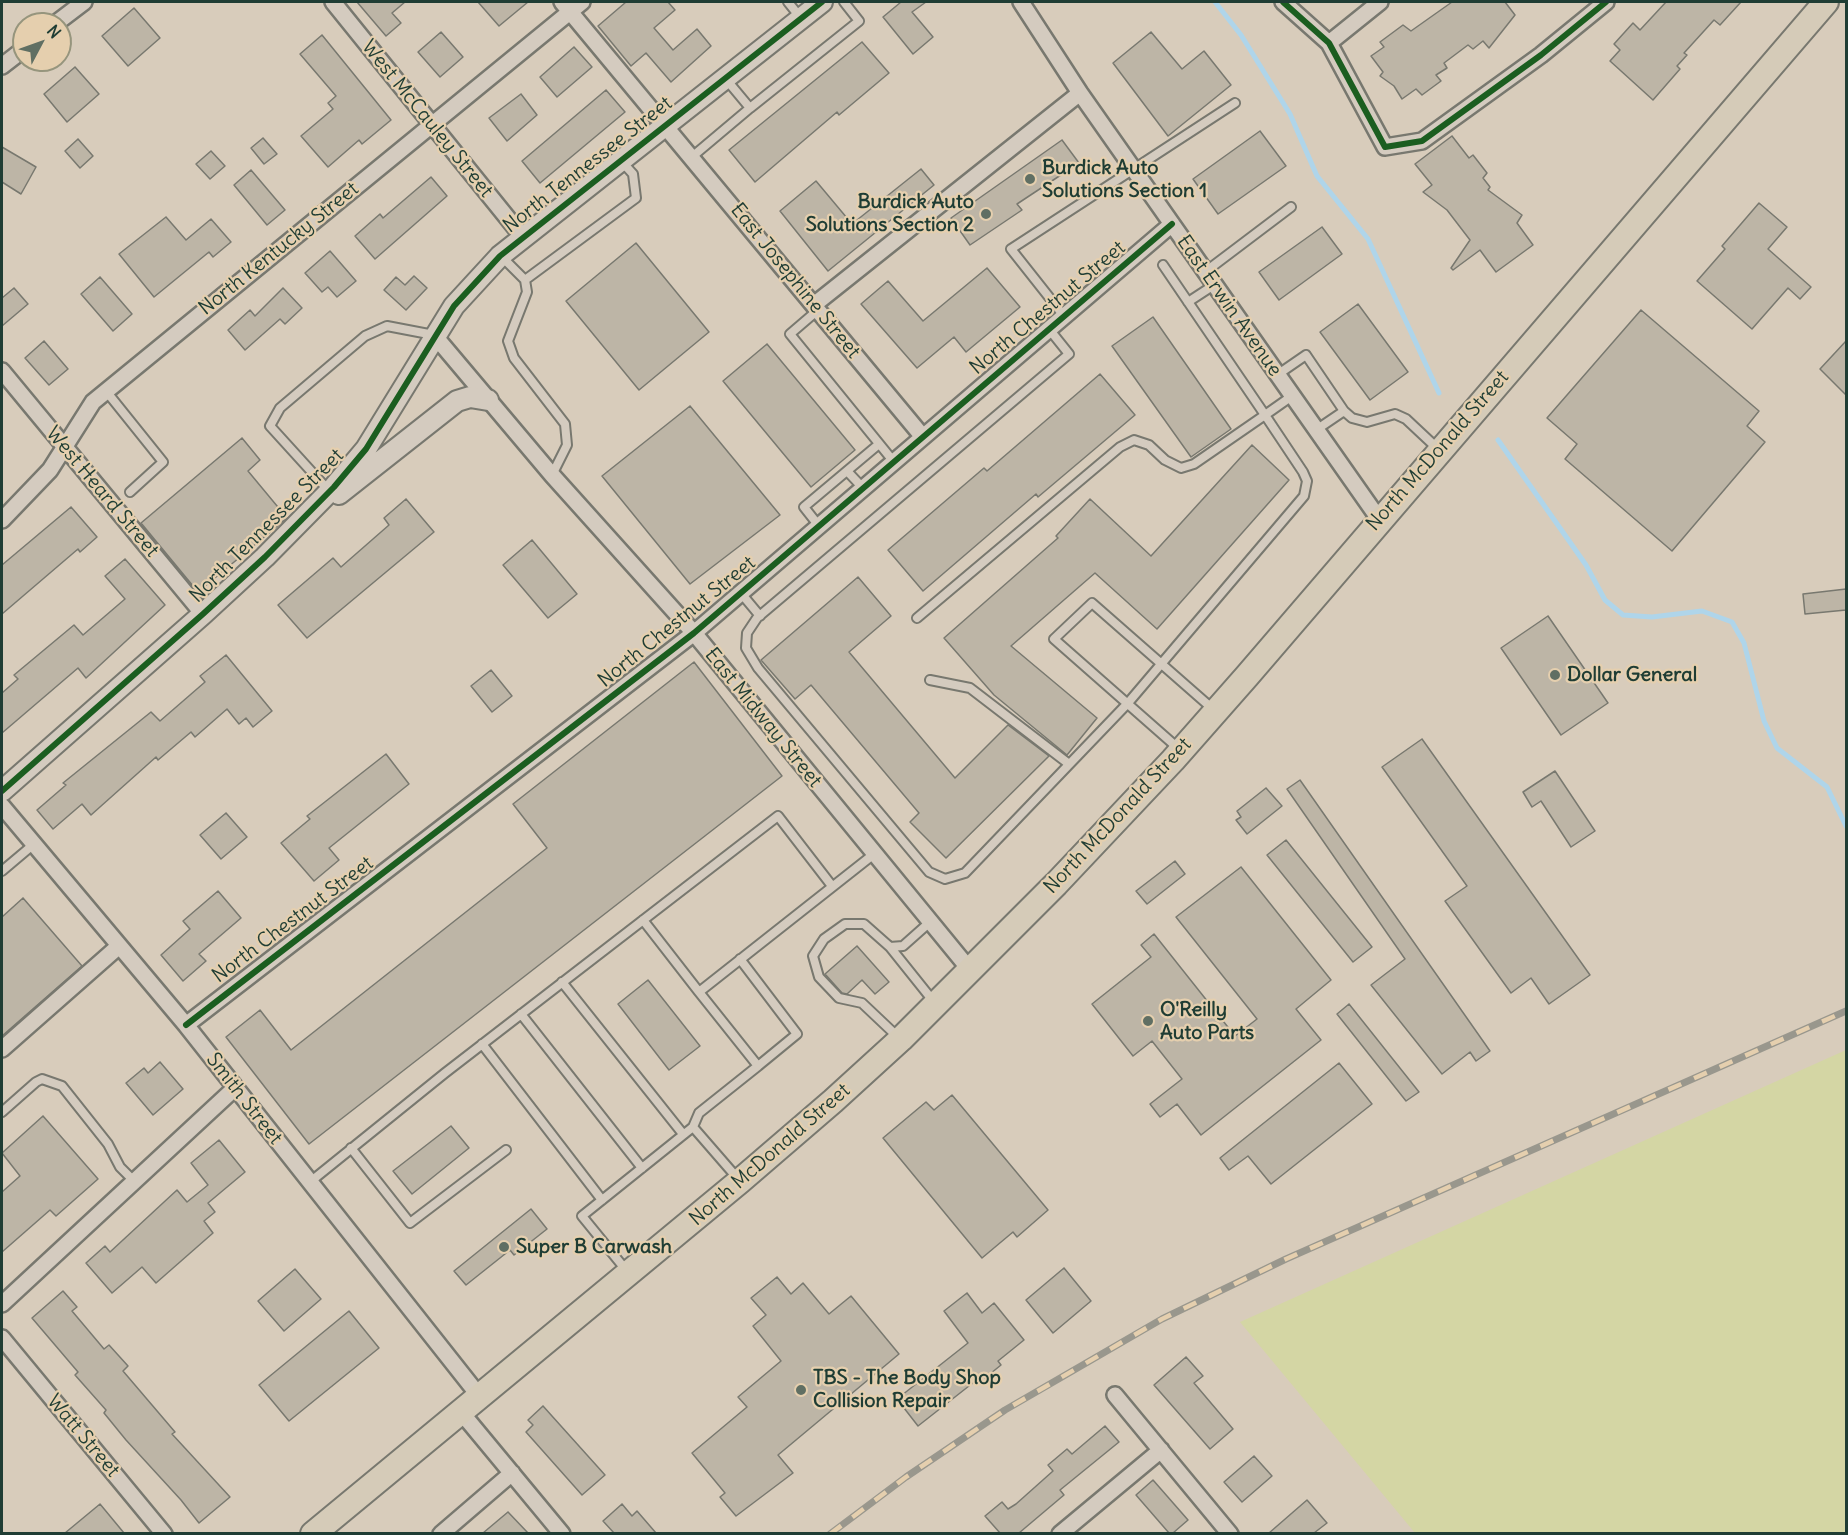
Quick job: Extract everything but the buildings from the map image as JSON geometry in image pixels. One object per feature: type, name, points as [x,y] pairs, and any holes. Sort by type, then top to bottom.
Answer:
[{"type":"main road","name":"North McDonald Street","points":[[313,1533],[740,1181],[901,1039],[1056,884],[1215,711],[1826,2]]},
{"type":"street","points":[[71,12],[84,2]]},
{"type":"street","name":"West McCauley Street","points":[[333,2],[522,236]]},
{"type":"street","name":"North Tennessee Street","points":[[2,790],[203,614],[332,494],[366,449],[396,403],[434,335],[468,288],[500,256],[522,236],[822,2]]},
{"type":"street","name":"East Erwin Avenue","points":[[1021,2],[1080,93],[1379,519]]},
{"type":"street","points":[[1283,2],[1329,43],[1385,147],[1422,141],[1541,55],[1606,2]]},
{"type":"street","points":[[1329,43],[1380,2]]},
{"type":"street","name":"North Kentucky Street","points":[[2,520],[44,477],[93,402],[431,124],[571,5]]},
{"type":"street","name":"East Josephine Street","points":[[571,5],[923,437]]},
{"type":"street","points":[[817,306],[1080,93]]},
{"type":"street","name":"North Chestnut Street","points":[[186,1026],[694,633],[1172,224]]},
{"type":"street","name":"East Midway Street","points":[[434,335],[552,475],[694,633],[970,970]]},
{"type":"street","name":"West Heard Street","points":[[2,371],[203,614]]},
{"type":"street","points":[[332,494],[457,401],[471,397],[488,400]]},
{"type":"street","name":"Smith Street","points":[[2,806],[186,1026],[480,1397]]},
{"type":"street","points":[[2,1049],[119,946]]},
{"type":"street","points":[[2,1304],[235,1088]]},
{"type":"street","name":"Watt Street","points":[[2,1338],[164,1533]]},
{"type":"street","points":[[1115,1395],[1230,1533]]},
{"type":"street","points":[[461,1412],[562,1533]]},
{"type":"street","points":[[1060,1533],[1161,1450]]},
{"type":"street","points":[[441,1533],[512,1473]]},
{"type":"lane","points":[[788,2],[801,18]]},
{"type":"lane","points":[[693,156],[859,21],[844,2]]},
{"type":"lane","points":[[725,78],[750,108]]},
{"type":"lane","points":[[1064,316],[1011,249],[1235,103]]},
{"type":"lane","points":[[525,280],[636,198],[633,174],[621,160]]},
{"type":"lane","points":[[1188,303],[1209,278],[1291,207]]},
{"type":"lane","points":[[500,256],[525,280],[527,292],[508,340],[514,358],[565,423],[567,445],[552,475]]},
{"type":"lane","points":[[1049,329],[1069,354],[760,615],[747,633],[746,648],[750,656],[921,864],[937,876],[951,879],[965,873],[1128,703],[1304,496],[1307,481],[1303,472],[1162,265]]},
{"type":"lane","points":[[817,306],[790,334],[894,462]]},
{"type":"lane","points":[[332,494],[270,426],[280,408],[365,336],[387,326],[434,335]]},
{"type":"lane","points":[[1277,375],[1306,355],[1344,411],[1352,418],[1367,422],[1395,414],[1406,419],[1438,450]]},
{"type":"lane","points":[[106,391],[163,462],[130,492]]},
{"type":"lane","points":[[917,618],[1120,447],[1134,440],[1142,441],[1165,460],[1181,468],[1194,464],[1292,396]]},
{"type":"lane","points":[[1316,430],[1344,411]]},
{"type":"lane","points":[[819,526],[804,507],[879,444]]},
{"type":"lane","points":[[847,471],[863,488]]},
{"type":"lane","points":[[740,592],[760,615]]},
{"type":"lane","points":[[1180,751],[1054,639],[1092,603],[1215,711]]},
{"type":"lane","points":[[930,680],[970,688],[1069,764]]},
{"type":"lane","points":[[310,1182],[482,1044],[778,816],[832,886]]},
{"type":"lane","points":[[2,872],[34,844]]},
{"type":"lane","points":[[699,992],[874,854]]},
{"type":"lane","points":[[643,920],[758,1066]]},
{"type":"lane","points":[[890,947],[903,946],[930,922]]},
{"type":"lane","points":[[901,1039],[862,1003],[839,998],[819,976],[813,956],[824,939],[845,924],[864,924],[890,947],[936,1005]]},
{"type":"lane","points":[[629,1274],[582,1216],[693,1127],[699,1113],[797,1034],[740,959]]},
{"type":"lane","points":[[562,982],[683,1134]]},
{"type":"lane","points":[[521,1014],[642,1167]]},
{"type":"lane","points":[[482,1044],[602,1200]]},
{"type":"lane","points":[[2,1112],[42,1079],[62,1086],[108,1144],[120,1167],[134,1181]]},
{"type":"lane","points":[[693,1127],[740,1181]]},
{"type":"lane","points":[[351,1148],[410,1223],[506,1150]]},
{"type":"green space","points":[[1846,1050],[1846,1533],[1415,1533],[1240,1322]]},
{"type":"waterway","points":[[1215,2],[1241,35],[1290,114],[1317,176],[1368,239],[1439,393]]},
{"type":"waterway","points":[[1498,440],[1586,565],[1605,600],[1623,615],[1652,617],[1702,611],[1732,622],[1744,643],[1764,721],[1777,748],[1827,787],[1846,826]]},
{"type":"railway","points":[[830,1534],[906,1477],[1005,1410],[1162,1319],[1286,1259],[1846,1011]]},
{"type":"cycle path","points":[[2,791],[203,614],[265,557],[334,487],[366,449],[454,306],[500,256],[822,2]]},
{"type":"cycle path","points":[[1283,2],[1329,43],[1385,147],[1422,141],[1541,55],[1606,2]]},
{"type":"cycle path","points":[[186,1025],[694,633],[1172,224]]},
{"type":"place","name":"Burdick Auto Solutions Section 1","points":[[1030,179]]},
{"type":"place","name":"Burdick Auto Solutions Section 2","points":[[986,214]]},
{"type":"place","name":"Dollar General","points":[[1555,675]]},
{"type":"place","name":"O'Reilly Auto Parts","points":[[1148,1021]]},
{"type":"place","name":"Super B Carwash","points":[[504,1247]]},
{"type":"place","name":"TBS - The Body Shop Collision Repair","points":[[801,1390]]}]
